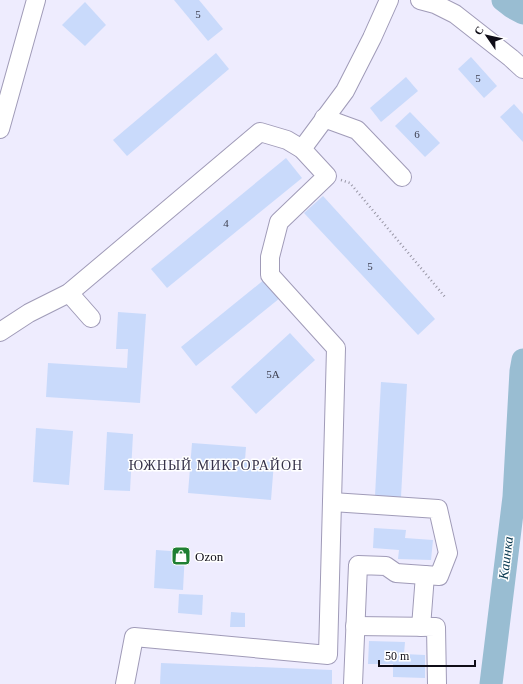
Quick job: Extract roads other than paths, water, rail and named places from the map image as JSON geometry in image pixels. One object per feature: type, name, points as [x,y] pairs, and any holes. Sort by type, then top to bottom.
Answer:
[{"type":"street","points":[[0,129],[36,0]]},
{"type":"street","points":[[302,149],[345,92],[389,0]]},
{"type":"street","points":[[420,0],[435,4],[455,14],[523,69]]},
{"type":"street","points":[[324,118],[357,130],[402,177]]},
{"type":"street","points":[[0,332],[29,313],[69,293],[260,132],[287,140],[302,149],[327,176],[279,222],[270,257],[270,275],[336,348],[328,655],[134,637],[125,684]]},
{"type":"street","points":[[69,293],[91,318]]},
{"type":"street","points":[[332,502],[438,509],[448,554],[439,576],[396,573],[386,566],[358,565],[353,684]]},
{"type":"street","points":[[421,627],[425,575]]},
{"type":"street","points":[[355,626],[436,627],[437,684]]},
{"type":"waterway","name":"Каинка","points":[[503,0],[523,13]]},
{"type":"waterway","name":"Каинка","points":[[491,684],[514,497],[521,371],[523,360]]},
{"type":"place","name":"Ozon","points":[[181,556]]},
{"type":"district","name":"ЮЖНЫЙ МИКРОРАЙОН","points":[[216,465]]}]
